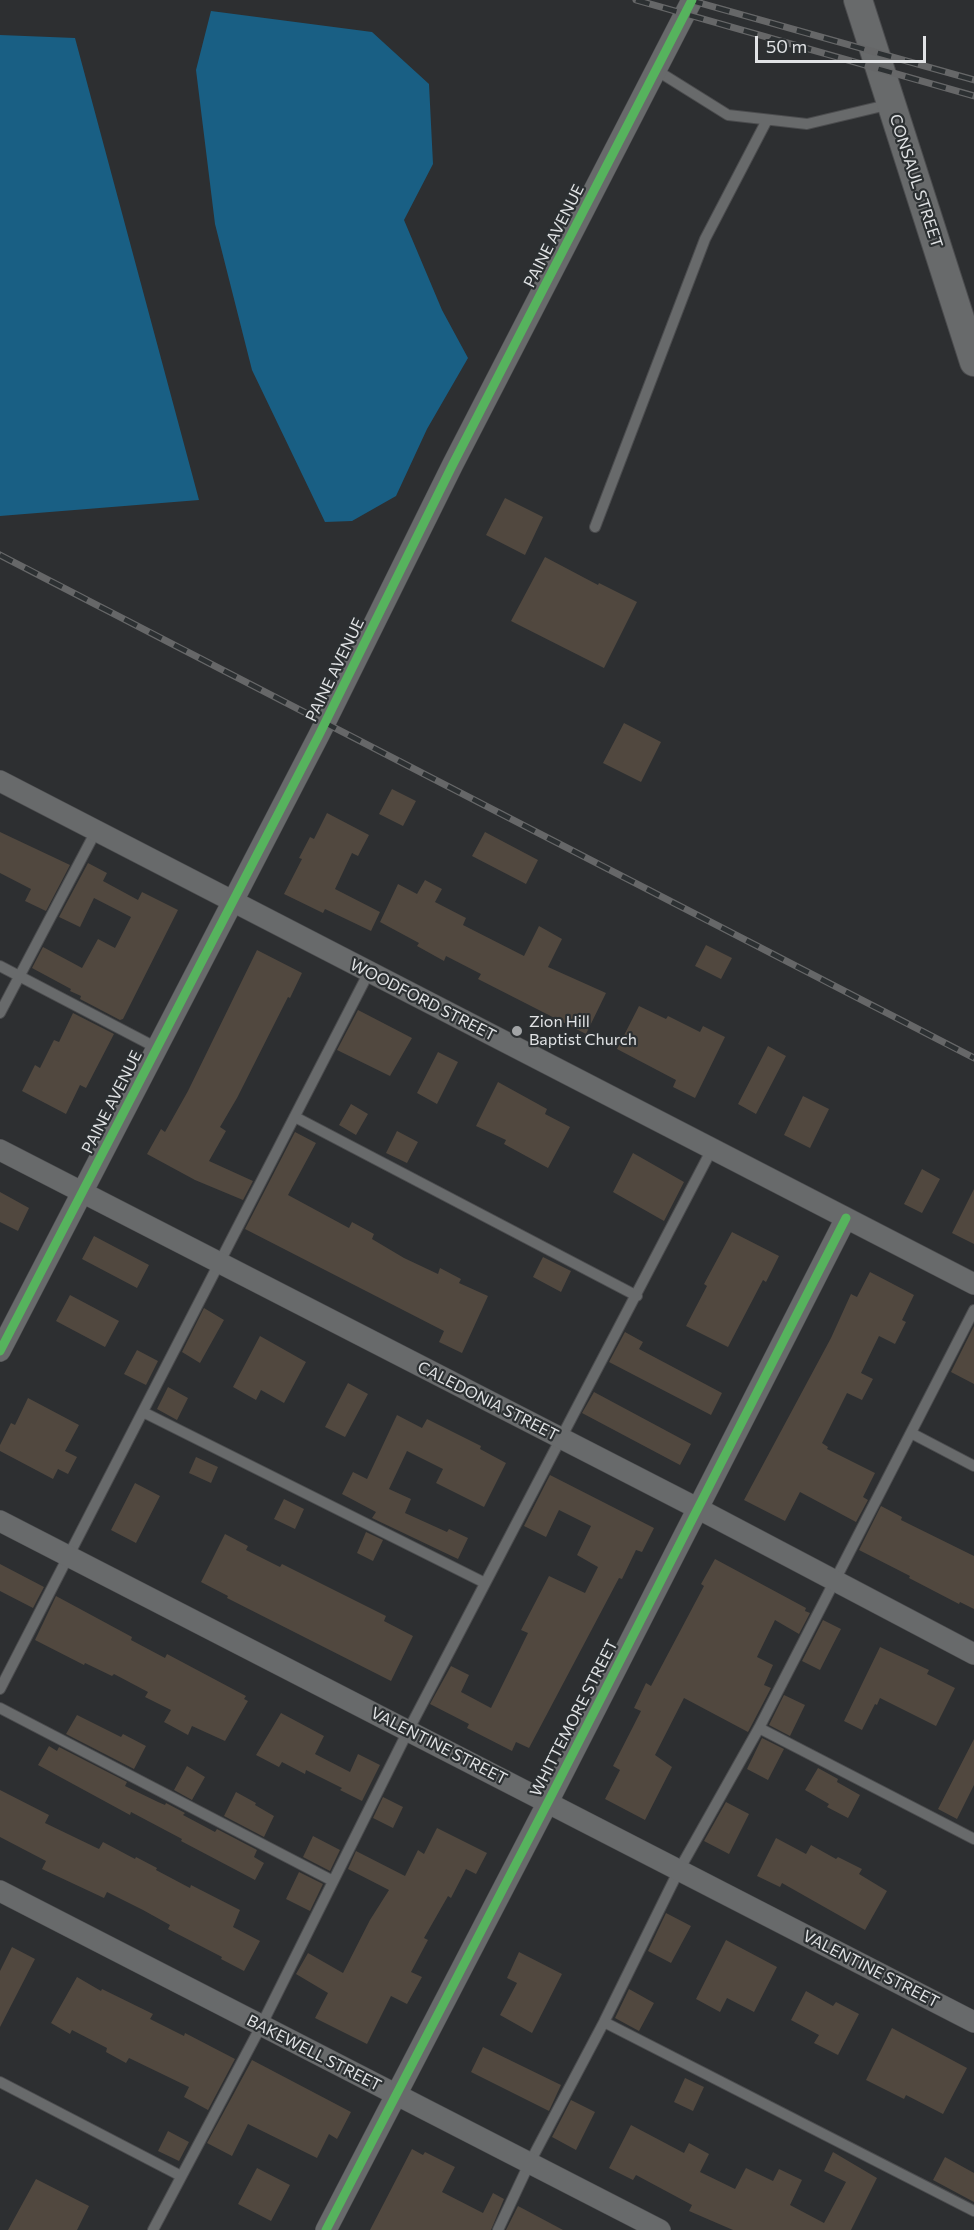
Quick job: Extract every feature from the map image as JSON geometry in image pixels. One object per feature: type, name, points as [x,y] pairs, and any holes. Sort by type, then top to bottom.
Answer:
[{"type":"street","name":"PAINE AVENUE","points":[[1,1345],[83,1193],[231,901],[319,735],[448,475],[692,0]]},
{"type":"street","name":"CONSAUL STREET","points":[[858,0],[974,362]]},
{"type":"street","name":"WOODFORD STREET","points":[[0,781],[974,1284]]},
{"type":"street","name":"CALEDONIA STREET","points":[[0,1150],[697,1508],[974,1654]]},
{"type":"street","name":"WHITTEMORE STREET","points":[[326,2230],[548,1802],[846,1218]]},
{"type":"street","name":"VALENTINE STREET","points":[[0,1521],[974,2022]]},
{"type":"street","name":"BAKEWELL STREET","points":[[0,1891],[660,2230]]},
{"type":"lane","points":[[656,70],[728,115],[807,124],[891,104]]},
{"type":"lane","points":[[596,527],[705,239],[767,120]]},
{"type":"lane","points":[[0,1013],[96,831]]},
{"type":"lane","points":[[0,966],[157,1048]]},
{"type":"lane","points":[[0,1689],[369,972]]},
{"type":"lane","points":[[295,1118],[637,1296]]},
{"type":"lane","points":[[153,2230],[261,2026],[408,1731],[712,1149]]},
{"type":"lane","points":[[498,2230],[529,2164],[604,2022],[679,1870],[759,1728],[974,1310]]},
{"type":"lane","points":[[142,1412],[485,1583]]},
{"type":"lane","points":[[911,1433],[974,1466]]},
{"type":"lane","points":[[0,1708],[333,1881]]},
{"type":"lane","points":[[759,1728],[974,1839]]},
{"type":"lane","points":[[604,2022],[974,2211]]},
{"type":"lane","points":[[0,2082],[181,2176]]},
{"type":"shaded area","points":[[211,11],[372,32],[429,84],[433,164],[404,220],[442,310],[468,358],[427,429],[396,496],[352,521],[325,522],[252,370],[215,224],[196,70]]},
{"type":"shaded area","points":[[0,35],[75,38],[199,500],[0,516]]},
{"type":"building","points":[[505,498],[543,517],[525,555],[486,535]]},
{"type":"building","points":[[545,557],[598,585],[599,583],[637,602],[604,668],[511,621]]},
{"type":"building","points":[[624,723],[661,742],[641,782],[603,763]]},
{"type":"building","points":[[392,789],[416,801],[403,826],[379,814]]},
{"type":"building","points":[[327,813],[369,835],[358,856],[352,853],[335,889],[380,912],[371,931],[325,909],[323,913],[284,894],[302,859],[299,858],[310,837],[314,839]]},
{"type":"building","points":[[0,832],[70,865],[46,911],[25,901],[31,889],[0,873]]},
{"type":"building","points":[[485,832],[538,860],[526,884],[472,856]]},
{"type":"building","points":[[88,863],[107,873],[103,881],[138,900],[142,892],[178,910],[123,1019],[120,1020],[80,999],[81,996],[70,991],[71,989],[32,968],[43,947],[82,968],[98,939],[115,948],[131,917],[94,898],[80,927],[59,917]]},
{"type":"building","points":[[425,880],[442,889],[435,902],[466,918],[463,925],[524,956],[539,926],[562,939],[548,967],[606,993],[586,1034],[478,979],[481,974],[446,956],[444,961],[417,946],[419,943],[380,922],[398,884],[417,894]]},
{"type":"building","points":[[706,945],[732,958],[721,979],[695,966]]},
{"type":"building","points":[[257,950],[302,973],[220,1127],[226,1131],[209,1161],[253,1181],[243,1200],[195,1180],[147,1154],[161,1129],[165,1132],[188,1091]]},
{"type":"building","points":[[639,1006],[666,1019],[668,1016],[700,1032],[703,1026],[725,1037],[695,1098],[673,1087],[676,1080],[617,1049]]},
{"type":"building","points":[[358,1010],[412,1038],[390,1076],[337,1050]]},
{"type":"building","points":[[73,1013],[114,1034],[86,1088],[80,1085],[66,1114],[22,1091],[35,1065],[40,1068],[54,1040],[59,1042]]},
{"type":"building","points":[[768,1046],[786,1056],[756,1114],[738,1104]]},
{"type":"building","points":[[438,1052],[458,1062],[437,1104],[417,1093]]},
{"type":"building","points":[[498,1082],[547,1109],[545,1114],[570,1127],[548,1168],[504,1144],[506,1140],[476,1126]]},
{"type":"building","points":[[803,1096],[829,1109],[810,1148],[784,1135]]},
{"type":"building","points":[[351,1104],[368,1114],[356,1135],[339,1125]]},
{"type":"building","points":[[397,1131],[418,1142],[407,1163],[386,1153]]},
{"type":"building","points":[[295,1132],[316,1143],[288,1195],[349,1228],[352,1222],[374,1234],[372,1239],[404,1258],[438,1274],[440,1268],[461,1279],[459,1283],[488,1296],[462,1353],[439,1342],[444,1331],[245,1229]]},
{"type":"building","points":[[633,1153],[684,1182],[664,1221],[613,1192]]},
{"type":"building","points":[[922,1169],[940,1179],[922,1213],[904,1204]]},
{"type":"building","points":[[974,1189],[974,1244],[952,1233]]},
{"type":"building","points":[[0,1192],[29,1208],[18,1231],[0,1222]]},
{"type":"building","points":[[732,1232],[779,1256],[766,1282],[763,1280],[728,1347],[686,1326],[707,1286],[704,1284]]},
{"type":"building","points":[[94,1236],[149,1265],[137,1288],[82,1259]]},
{"type":"building","points":[[543,1257],[571,1271],[561,1292],[533,1277]]},
{"type":"building","points":[[870,1272],[914,1295],[902,1320],[906,1322],[895,1344],[879,1336],[861,1373],[873,1379],[862,1400],[847,1393],[822,1443],[828,1447],[827,1449],[875,1473],[863,1497],[868,1500],[856,1522],[800,1492],[785,1521],[744,1500],[831,1338],[851,1294],[857,1297]]},
{"type":"building","points":[[70,1295],[119,1321],[105,1347],[56,1321]]},
{"type":"building","points":[[204,1308],[224,1320],[200,1363],[182,1352]]},
{"type":"building","points":[[974,1326],[974,1384],[951,1372]]},
{"type":"building","points":[[625,1332],[643,1342],[639,1349],[722,1393],[711,1415],[609,1362]]},
{"type":"building","points":[[260,1336],[306,1362],[284,1403],[261,1390],[256,1400],[233,1387]]},
{"type":"building","points":[[137,1350],[158,1361],[146,1385],[124,1374]]},
{"type":"building","points":[[348,1383],[368,1394],[345,1437],[325,1427]]},
{"type":"building","points":[[168,1387],[188,1398],[177,1420],[157,1409]]},
{"type":"building","points":[[594,1392],[691,1444],[680,1465],[582,1413]]},
{"type":"building","points":[[28,1398],[79,1425],[65,1451],[77,1457],[68,1474],[58,1469],[53,1479],[0,1451],[0,1445],[11,1423],[15,1425]]},
{"type":"building","points":[[397,1415],[422,1428],[427,1419],[481,1446],[480,1449],[506,1463],[484,1507],[436,1483],[443,1469],[407,1451],[389,1489],[411,1499],[405,1513],[447,1532],[449,1529],[468,1538],[458,1559],[372,1518],[376,1512],[342,1494],[353,1472],[367,1479]]},
{"type":"building","points":[[196,1457],[218,1467],[211,1483],[189,1473]]},
{"type":"building","points":[[550,1475],[654,1528],[642,1552],[636,1550],[622,1579],[619,1578],[529,1748],[516,1742],[512,1751],[467,1728],[469,1724],[430,1704],[451,1666],[469,1675],[461,1692],[491,1708],[528,1633],[521,1630],[549,1576],[585,1593],[598,1567],[577,1555],[591,1526],[559,1510],[546,1537],[524,1526]]},
{"type":"building","points":[[135,1483],[160,1496],[136,1543],[111,1530]]},
{"type":"building","points":[[284,1499],[304,1509],[295,1529],[274,1519]]},
{"type":"building","points":[[881,1506],[902,1517],[901,1520],[974,1556],[974,1609],[960,1602],[959,1604],[859,1550]]},
{"type":"building","points":[[366,1532],[383,1540],[373,1561],[357,1553]]},
{"type":"building","points":[[225,1534],[248,1546],[246,1550],[280,1567],[282,1564],[386,1616],[384,1621],[413,1636],[391,1681],[227,1598],[228,1596],[201,1582]]},
{"type":"building","points":[[715,1559],[806,1608],[805,1611],[810,1613],[799,1634],[775,1620],[757,1657],[773,1665],[764,1685],[771,1688],[748,1732],[684,1698],[655,1755],[672,1767],[645,1820],[605,1799],[620,1770],[613,1766],[641,1711],[634,1708],[646,1683],[651,1686],[704,1586],[701,1584]]},
{"type":"building","points":[[0,1564],[44,1587],[33,1608],[0,1591]]},
{"type":"building","points":[[56,1596],[132,1637],[131,1640],[165,1658],[167,1654],[246,1696],[244,1699],[248,1701],[225,1741],[192,1726],[188,1735],[164,1722],[171,1710],[145,1697],[148,1692],[114,1674],[112,1676],[85,1663],[84,1665],[35,1640]]},
{"type":"building","points":[[823,1620],[841,1629],[820,1670],[802,1661]]},
{"type":"building","points":[[880,1647],[929,1670],[927,1674],[955,1688],[936,1726],[880,1698],[862,1730],[844,1721]]},
{"type":"building","points":[[784,1695],[805,1705],[790,1736],[769,1725]]},
{"type":"building","points":[[281,1713],[324,1736],[315,1754],[350,1772],[358,1754],[380,1765],[362,1801],[306,1770],[305,1774],[282,1762],[279,1767],[256,1755]]},
{"type":"building","points":[[77,1715],[121,1737],[123,1734],[146,1746],[134,1769],[66,1734]]},
{"type":"building","points":[[762,1738],[784,1749],[768,1780],[747,1769]]},
{"type":"building","points":[[974,1739],[974,1785],[957,1819],[938,1809]]},
{"type":"building","points":[[49,1746],[57,1751],[59,1747],[127,1782],[125,1786],[165,1805],[166,1803],[215,1832],[217,1829],[257,1850],[254,1857],[264,1863],[255,1880],[181,1841],[182,1839],[131,1812],[130,1815],[38,1765]]},
{"type":"building","points":[[187,1766],[205,1777],[192,1800],[174,1790]]},
{"type":"building","points":[[818,1768],[860,1795],[848,1818],[827,1807],[829,1804],[805,1790]]},
{"type":"building","points":[[0,1790],[49,1815],[45,1823],[99,1849],[103,1842],[157,1868],[156,1870],[190,1888],[191,1885],[240,1910],[233,1927],[260,1941],[244,1971],[168,1929],[170,1925],[143,1910],[107,1892],[104,1898],[42,1869],[46,1861],[0,1837]]},
{"type":"building","points":[[236,1792],[274,1816],[264,1837],[224,1816]]},
{"type":"building","points":[[383,1797],[403,1807],[393,1828],[373,1818]]},
{"type":"building","points":[[726,1802],[749,1814],[729,1854],[704,1841]]},
{"type":"building","points":[[437,1828],[487,1853],[476,1874],[466,1869],[451,1898],[448,1896],[424,1938],[428,1940],[411,1972],[422,1977],[407,2004],[391,1996],[367,2044],[315,2018],[328,1993],[296,1974],[308,1953],[343,1973],[370,1920],[389,1890],[348,1869],[356,1851],[405,1876],[418,1850],[424,1854]]},
{"type":"building","points":[[313,1836],[340,1850],[330,1871],[303,1857]]},
{"type":"building","points":[[776,1838],[806,1854],[811,1845],[836,1859],[838,1857],[862,1869],[859,1874],[887,1891],[865,1930],[782,1883],[780,1887],[757,1876]]},
{"type":"building","points":[[299,1872],[323,1884],[310,1911],[286,1899]]},
{"type":"building","points":[[666,1913],[691,1926],[671,1963],[648,1951]]},
{"type":"building","points":[[726,1940],[777,1967],[754,2012],[727,1998],[720,2012],[696,1999]]},
{"type":"building","points":[[12,1947],[35,1959],[0,2027],[0,1971]]},
{"type":"building","points":[[519,1952],[562,1974],[532,2033],[500,2015],[517,1983],[507,1978]]},
{"type":"building","points":[[77,1977],[101,1991],[102,1989],[153,2014],[150,2019],[184,2036],[185,2033],[235,2059],[208,2110],[184,2097],[189,2087],[129,2058],[126,2063],[106,2052],[107,2048],[72,2030],[70,2034],[51,2023]]},
{"type":"building","points":[[629,1989],[654,2003],[639,2031],[615,2018]]},
{"type":"building","points":[[806,1991],[833,2006],[836,2002],[859,2014],[838,2055],[814,2043],[819,2035],[791,2020]]},
{"type":"building","points":[[892,2028],[967,2068],[943,2114],[906,2095],[904,2099],[866,2080]]},
{"type":"building","points":[[483,2047],[561,2085],[549,2111],[471,2072]]},
{"type":"building","points":[[252,2060],[351,2112],[337,2139],[329,2134],[317,2158],[248,2124],[232,2156],[207,2143]]},
{"type":"building","points":[[685,2078],[704,2087],[693,2111],[674,2102]]},
{"type":"building","points":[[571,2100],[595,2112],[576,2150],[552,2137]]},
{"type":"building","points":[[631,2125],[684,2153],[689,2143],[709,2154],[700,2172],[735,2189],[746,2168],[773,2181],[779,2169],[802,2180],[790,2205],[824,2223],[846,2182],[824,2171],[833,2152],[877,2178],[851,2230],[733,2230],[689,2211],[692,2205],[636,2175],[633,2180],[609,2168]]},
{"type":"building","points":[[168,2131],[189,2142],[179,2161],[158,2151]]},
{"type":"building","points":[[412,2149],[423,2155],[425,2152],[455,2167],[442,2192],[483,2213],[493,2193],[504,2199],[491,2230],[370,2230]]},
{"type":"building","points":[[945,2157],[974,2173],[974,2202],[933,2180]]},
{"type":"building","points":[[257,2168],[290,2185],[271,2221],[238,2204]]},
{"type":"building","points":[[36,2179],[89,2206],[77,2230],[8,2230]]},
{"type":"building","points":[[518,2206],[563,2230],[506,2230]]},
{"type":"railway","points":[[636,0],[974,96]]},
{"type":"railway","points":[[689,0],[974,80]]},
{"type":"railway","points":[[0,555],[974,1058]]},
{"type":"cycle path","points":[[0,1351],[319,735],[453,464],[692,0]]},
{"type":"cycle path","points":[[326,2230],[548,1802],[846,1218]]},
{"type":"place","name":"Zion Hill Baptist Church","points":[[517,1031]]}]
